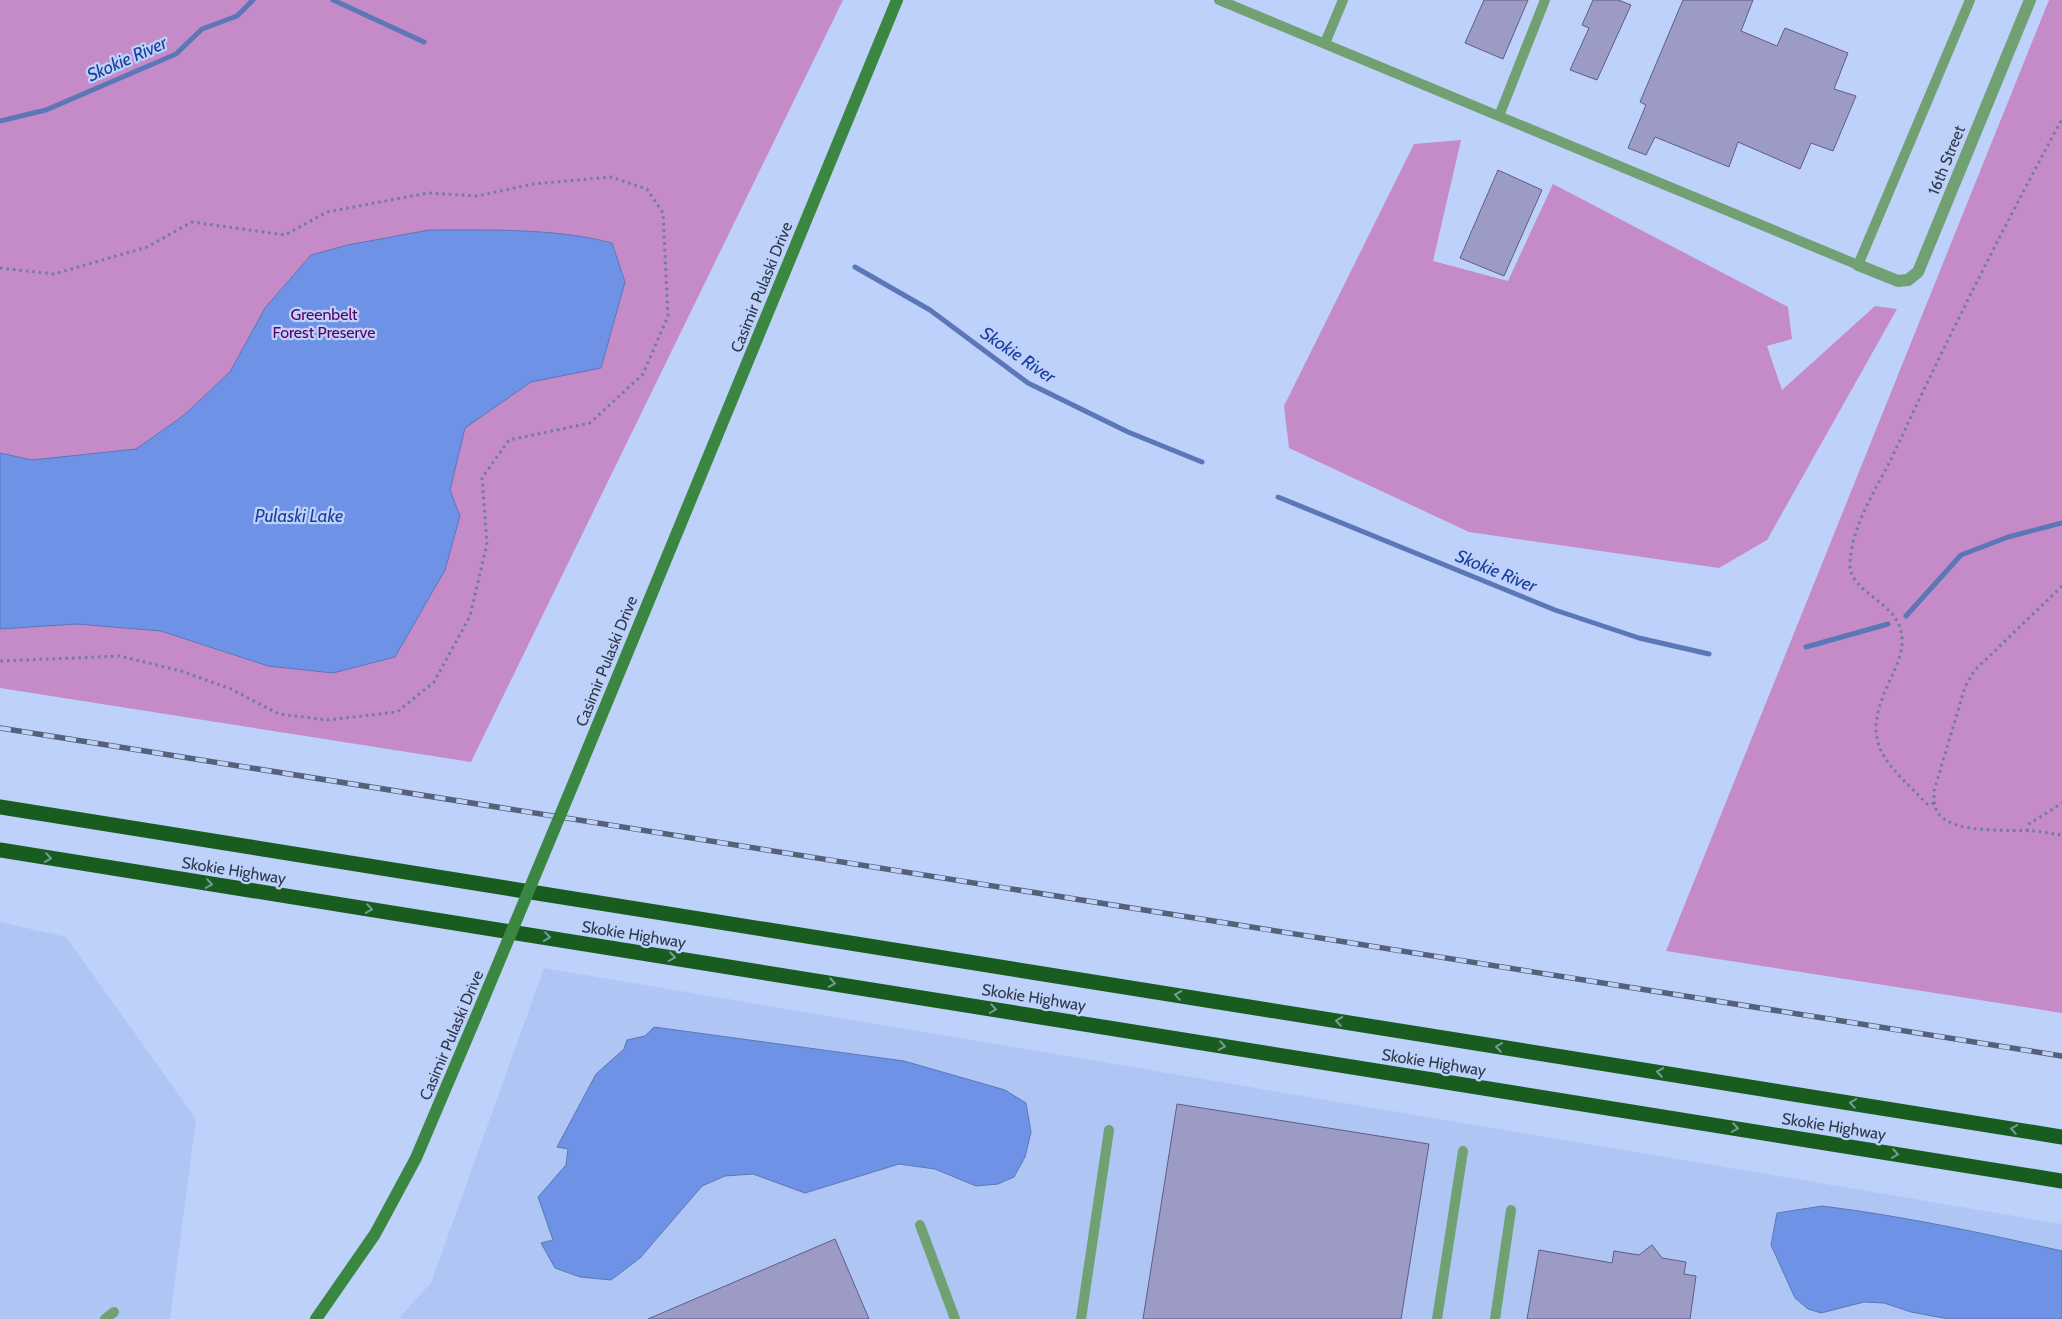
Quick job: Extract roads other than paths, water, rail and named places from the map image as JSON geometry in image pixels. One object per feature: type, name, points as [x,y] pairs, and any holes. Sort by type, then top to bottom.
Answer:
[{"type":"highway","name":"Skokie Highway","points":[[0,807],[2062,1137]]},
{"type":"highway","name":"Skokie Highway","points":[[0,850],[2062,1181]]},
{"type":"street","name":"Casimir Pulaski Drive","points":[[316,1319],[375,1234],[416,1158],[579,770],[897,0]]},
{"type":"street","name":"16th Street","points":[[1858,265],[1898,281],[1908,280],[1918,272],[2030,0]]},
{"type":"lane","points":[[1219,0],[1858,265],[1970,0]]},
{"type":"lane","points":[[1325,43],[1343,0]]},
{"type":"lane","points":[[1499,116],[1545,0]]},
{"type":"lane","points":[[1081,1319],[1109,1130]]},
{"type":"lane","points":[[1437,1319],[1463,1151]]},
{"type":"lane","points":[[1495,1319],[1511,1210]]},
{"type":"lane","points":[[920,1225],[955,1319]]},
{"type":"lane","points":[[105,1319],[114,1312]]},
{"type":"water","name":"Pulaski Lake","points":[[429,230],[545,232],[612,243],[625,282],[601,368],[531,382],[465,428],[450,490],[460,516],[445,570],[395,657],[333,673],[268,666],[161,631],[77,624],[0,629],[0,453],[32,460],[136,449],[183,416],[230,372],[265,308],[311,255],[348,245]]},
{"type":"water","points":[[654,1027],[904,1061],[1005,1090],[1026,1103],[1031,1132],[1025,1157],[1014,1177],[998,1184],[976,1186],[935,1169],[899,1164],[805,1193],[753,1174],[725,1176],[702,1186],[640,1258],[611,1280],[580,1277],[555,1268],[541,1243],[553,1240],[538,1197],[566,1165],[568,1149],[557,1147],[596,1074],[624,1049],[627,1040],[645,1036]]},
{"type":"water","points":[[1822,1206],[1943,1226],[2062,1251],[2062,1319],[1949,1319],[1911,1312],[1884,1303],[1864,1302],[1821,1313],[1808,1309],[1795,1298],[1771,1245],[1777,1213]]},
{"type":"waterway","name":"Skokie River","points":[[0,121],[46,110],[176,54],[202,29],[237,16],[253,0]]},
{"type":"waterway","name":"Skokie River","points":[[333,0],[424,42]]},
{"type":"waterway","name":"Skokie River","points":[[855,267],[930,310],[1028,383],[1128,432],[1202,462]]},
{"type":"waterway","name":"Skokie River","points":[[1278,497],[1555,610],[1639,638],[1709,654]]},
{"type":"waterway","name":"Skokie River","points":[[1906,616],[1961,555],[2008,537],[2062,523]]},
{"type":"waterway","name":"Skokie River","points":[[1806,647],[1888,624]]},
{"type":"railway","points":[[0,728],[2062,1056]]},
{"type":"park label","name":"Greenbelt Forest Preserve","points":[[324,323]]}]
